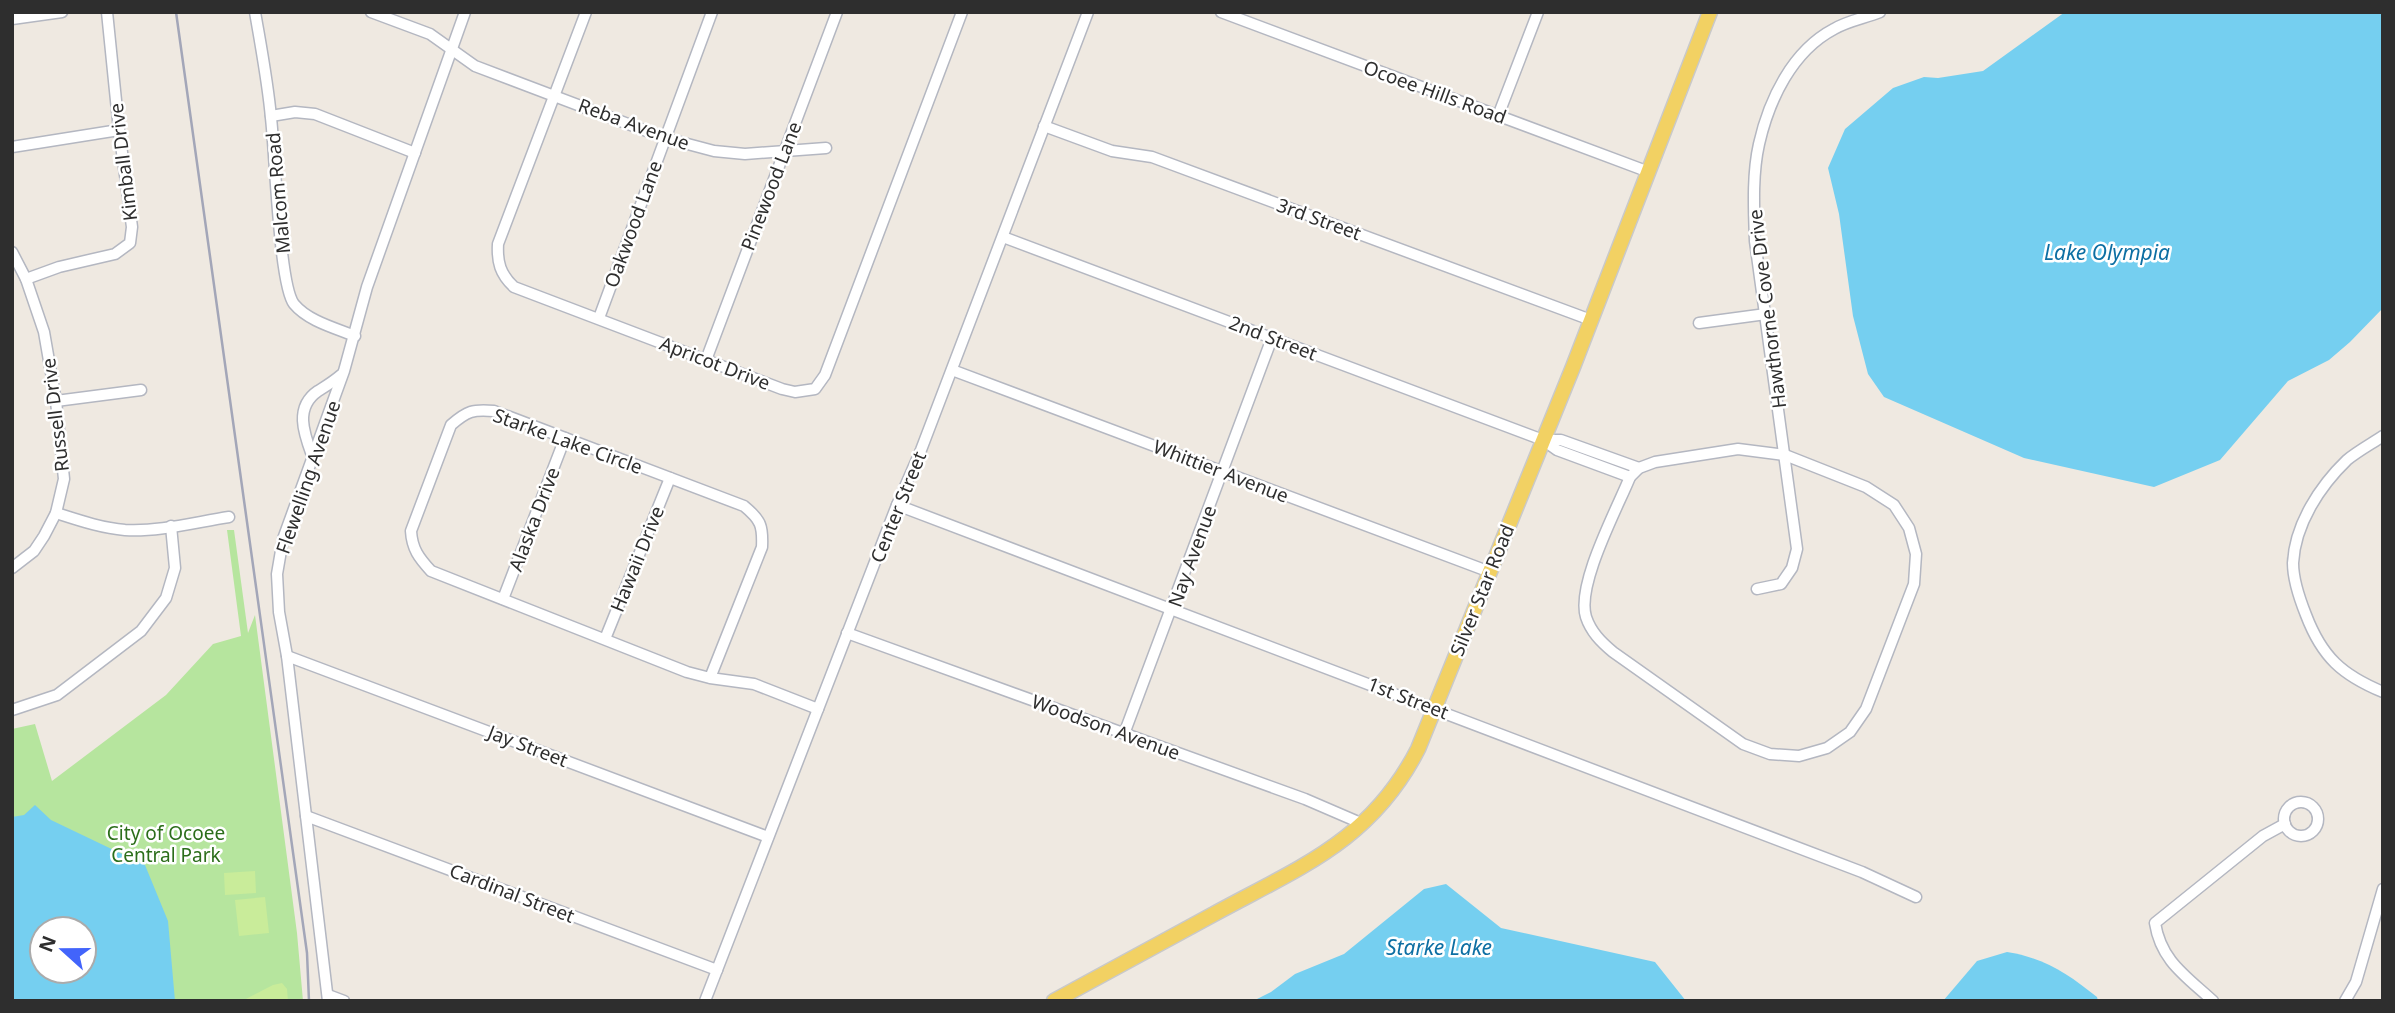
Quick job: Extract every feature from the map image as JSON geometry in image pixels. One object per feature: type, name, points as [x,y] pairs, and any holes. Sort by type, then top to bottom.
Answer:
[{"type":"main road","name":"Silver Star Road","points":[[1054,1001],[1311,862],[1363,824],[1380,807],[1406,772],[1591,320],[1710,12]]},
{"type":"street","points":[[12,19],[62,12]]},
{"type":"street","name":"Kimball Drive","points":[[26,279],[59,267],[115,254],[130,243],[132,227],[118,130],[107,12]]},
{"type":"street","name":"Malcom Road","points":[[255,12],[271,116],[288,293],[293,303],[305,314],[355,336]]},
{"type":"street","points":[[371,12],[430,34],[452,49]]},
{"type":"street","name":"Flewelling Avenue","points":[[328,998],[287,656],[279,612],[278,574],[283,538],[344,371],[367,287],[465,12]]},
{"type":"street","name":"Apricot Drive","points":[[586,12],[498,244],[498,260],[504,277],[514,287],[795,392],[815,389],[825,375],[962,12]]},
{"type":"street","name":"Oakwood Lane","points":[[599,318],[712,12]]},
{"type":"street","name":"Pinewood Lane","points":[[706,360],[836,12]]},
{"type":"street","name":"Center Street","points":[[705,1001],[952,370],[1088,12]]},
{"type":"street","name":"Ocoee Hills Road","points":[[1221,12],[1649,172]]},
{"type":"street","points":[[1498,116],[1538,12]]},
{"type":"street","name":"Hawthorne Cove Drive","points":[[1757,589],[1781,584],[1792,568],[1797,549],[1755,241],[1754,197],[1759,145],[1772,103],[1788,72],[1811,46],[1834,29],[1880,12]]},
{"type":"street","name":"Reba Avenue","points":[[452,49],[475,65],[665,138],[714,151],[745,154],[784,153],[826,148]]},
{"type":"street","points":[[271,116],[315,114],[415,153]]},
{"type":"street","name":"3rd Street","points":[[1044,126],[1112,151],[1152,157],[1591,320]]},
{"type":"street","points":[[12,147],[118,130]]},
{"type":"street","name":"2nd Street","points":[[1003,237],[1543,440]]},
{"type":"street","name":"Russell Drive","points":[[12,252],[26,279],[44,332],[56,401],[64,479],[56,513],[34,551],[12,568]]},
{"type":"street","points":[[1699,323],[1766,314]]},
{"type":"street","name":"Nay Avenue","points":[[1125,734],[1272,338]]},
{"type":"street","name":"Whittier Avenue","points":[[952,370],[1490,572]]},
{"type":"street","points":[[313,458],[303,429],[305,406],[316,392],[332,383],[344,371]]},
{"type":"street","points":[[56,401],[141,390]]},
{"type":"street","name":"Starke Lake Circle","points":[[710,678],[762,548],[763,528],[756,516],[744,506],[494,411],[476,410],[463,415],[450,425],[411,531],[412,543],[419,558],[430,571],[687,672],[710,678],[754,684],[818,709]]},
{"type":"street","points":[[2383,436],[2349,459],[2324,485],[2299,531],[2293,564],[2300,599],[2315,638],[2337,666],[2358,682],[2383,692]]},
{"type":"street","name":"Alaska Drive","points":[[503,599],[565,438]]},
{"type":"street","points":[[1543,440],[1561,440],[1639,468]]},
{"type":"street","points":[[1543,440],[1557,450],[1630,477]]},
{"type":"street","points":[[1738,449],[1786,455],[1867,487],[1894,505],[1909,528],[1916,554],[1914,584],[1866,709],[1850,732],[1828,748],[1799,756],[1770,754],[1743,744],[1613,652],[1596,636],[1586,616],[1585,587],[1630,477],[1639,468],[1655,462],[1738,449]]},
{"type":"street","name":"Hawaii Drive","points":[[605,639],[670,478]]},
{"type":"street","name":"1st Street","points":[[897,505],[1862,872],[1916,897]]},
{"type":"street","points":[[56,513],[127,530],[229,517]]},
{"type":"street","points":[[12,710],[57,695],[141,631],[166,598],[175,568],[171,526]]},
{"type":"street","name":"Woodson Avenue","points":[[847,633],[1305,799],[1363,824]]},
{"type":"street","name":"Jay Street","points":[[287,656],[768,837]]},
{"type":"street","name":"Cardinal Street","points":[[306,816],[718,970]]},
{"type":"street","points":[[2213,1001],[2170,962],[2158,941],[2155,923],[2263,836],[2284,824]]},
{"type":"street","points":[[2345,1001],[2356,982],[2383,889]]},
{"type":"street","points":[[328,998],[344,1001]]},
{"type":"green space","name":"City of Ocoee Central Park","points":[[227,530],[234,530],[248,633],[255,615],[297,933],[303,1001],[47,1001],[42,985],[98,985],[98,915],[28,915],[28,940],[12,888],[12,729],[35,724],[52,781],[166,695],[213,644],[241,636]]},
{"type":"green space","points":[[255,871],[256,893],[225,895],[224,873]]},
{"type":"green space","points":[[265,897],[269,933],[239,936],[235,900]]},
{"type":"green space","points":[[282,983],[287,989],[288,1001],[242,1001],[273,985]]},
{"type":"water","name":"Lake Olympia","points":[[2065,12],[2383,12],[2383,308],[2329,360],[2288,381],[2220,460],[2154,487],[2024,458],[1884,397],[1868,374],[1853,316],[1839,214],[1828,168],[1845,129],[1893,88],[1924,77],[1938,78],[1983,71]]},
{"type":"water","points":[[35,805],[51,820],[145,865],[168,921],[175,1001],[12,1001],[12,817],[24,815]]},
{"type":"water","name":"Starke Lake","points":[[1446,884],[1501,928],[1655,962],[1686,1001],[1253,1001],[1271,992],[1295,974],[1344,954],[1424,889]]},
{"type":"water","points":[[2007,952],[2033,958],[2055,968],[2097,997],[2098,1001],[1943,1001],[1977,961]]},
{"type":"railway","points":[[176,12],[307,953],[309,1001]]}]
